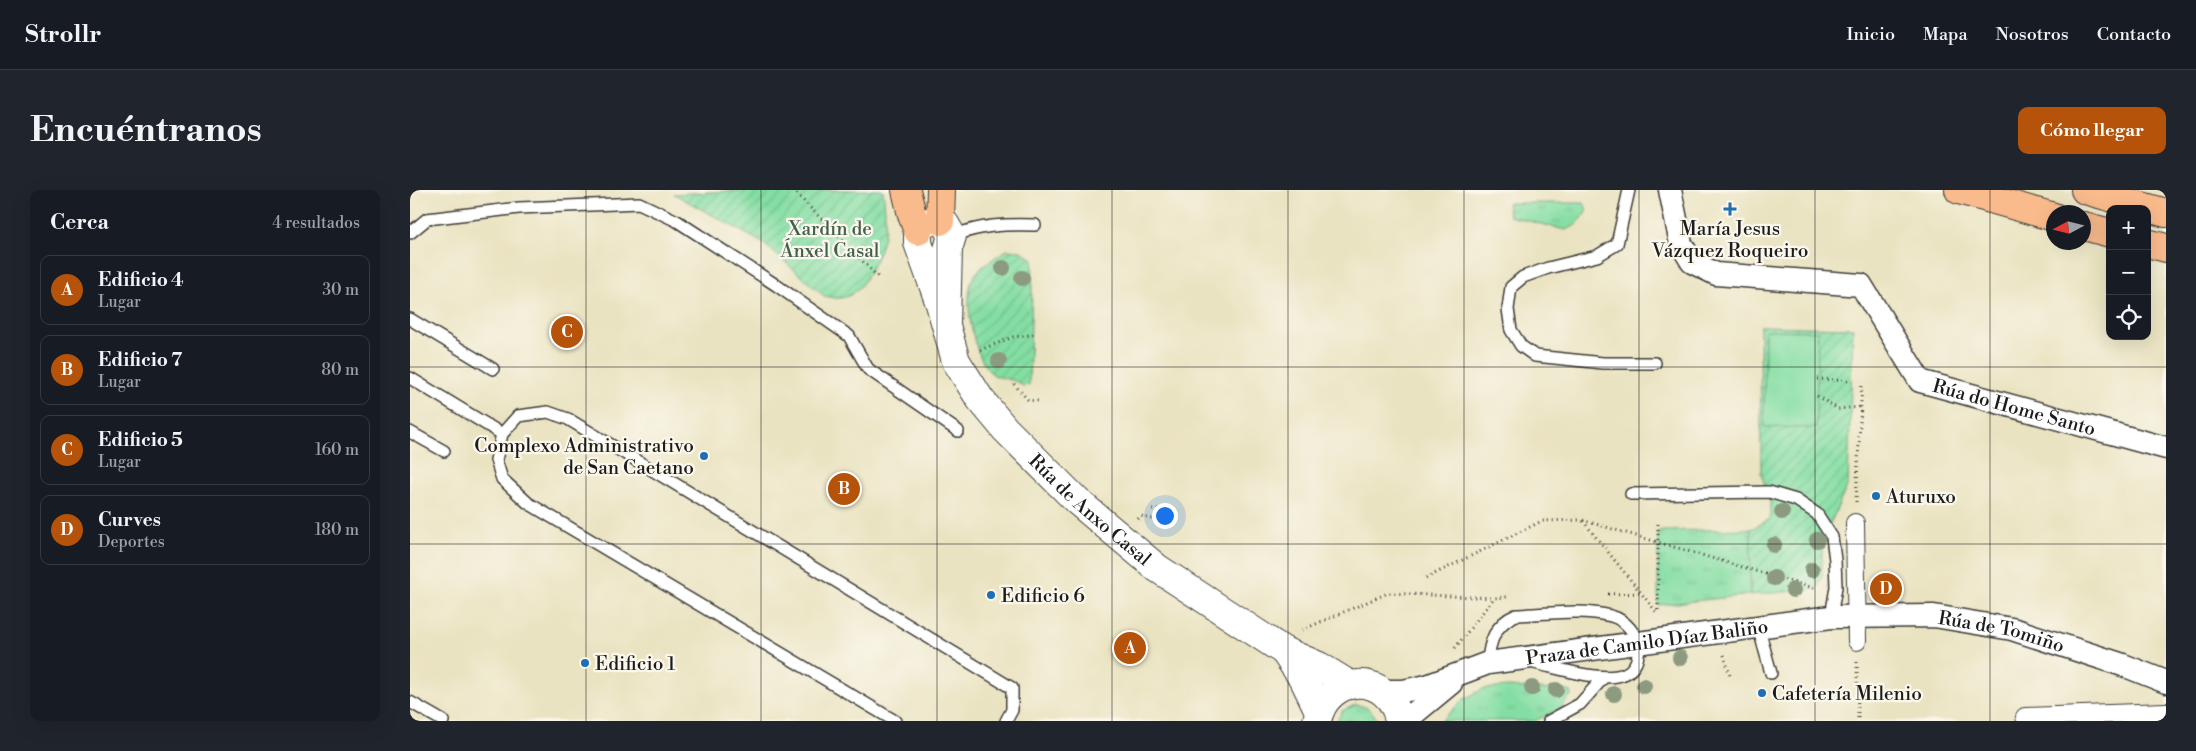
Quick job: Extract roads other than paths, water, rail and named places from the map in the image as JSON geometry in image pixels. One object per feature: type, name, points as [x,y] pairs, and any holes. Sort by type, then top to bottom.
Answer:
[{"type":"main road","points":[[906,190],[912,215],[936,238]]},
{"type":"main road","points":[[936,238],[941,190]]},
{"type":"main road","points":[[1959,190],[2046,215]]},
{"type":"main road","points":[[2085,190],[2166,213]]},
{"type":"main road","points":[[2091,228],[2106,232]]},
{"type":"main road","points":[[2151,244],[2166,248]]},
{"type":"street","name":"Rúa do Home Santo","points":[[1670,190],[1681,244],[1692,262],[1716,274],[1861,286],[1920,381],[2166,448]]},
{"type":"street","name":"Rúa de Anxo Casal","points":[[936,238],[946,324],[956,361],[980,399],[1005,429],[1077,500],[1157,568],[1295,644],[1319,666],[1350,684]]},
{"type":"street","points":[[1855,523],[1857,641]]},
{"type":"street","name":"Rúa de Tomiño","points":[[1831,617],[1934,616],[2012,629],[2123,665],[2166,682]]},
{"type":"street","name":"Praza de Camilo Díaz Baliño","points":[[1382,691],[1403,691],[1427,686],[1488,663],[1831,617]]},
{"type":"street","name":"Rúa de Anxo Casal","points":[[1295,644],[1304,680],[1318,716]]},
{"type":"street","name":"Praza de Camilo Díaz Baliño","points":[[1405,721],[1435,694],[1465,673]]},
{"type":"street","name":"Rúa de Anxo Casal","points":[[1318,716],[1327,698],[1337,689],[1350,684],[1360,684],[1382,691]]},
{"type":"street","points":[[1382,691],[1398,712],[1399,721]]},
{"type":"street","points":[[2025,718],[2166,712]]},
{"type":"lane","points":[[1629,190],[1617,244],[1597,256],[1523,277],[1511,287],[1508,309],[1511,330],[1521,346],[1536,356],[1603,363],[1655,363]]},
{"type":"lane","points":[[410,233],[427,219],[519,208],[639,203],[677,221],[849,336],[868,369],[958,431]]},
{"type":"lane","points":[[936,238],[986,225],[1035,225]]},
{"type":"lane","points":[[410,319],[493,369]]},
{"type":"lane","points":[[410,378],[502,434]]},
{"type":"lane","points":[[895,721],[528,503],[502,479],[496,460],[502,434],[518,416],[548,412],[568,419],[1012,688],[1012,710],[1006,721]]},
{"type":"lane","points":[[410,432],[444,451]]},
{"type":"lane","points":[[1630,494],[1769,492],[1796,500],[1817,514],[1832,537],[1836,587],[1831,617]]},
{"type":"lane","points":[[1488,663],[1492,638],[1499,626],[1516,615],[1588,612],[1612,616],[1629,625],[1638,642],[1638,654],[1635,664],[1628,672],[1619,676],[1604,677],[1516,660]]},
{"type":"lane","points":[[1758,626],[1771,673]]},
{"type":"lane","points":[[1549,721],[1580,704],[1604,677]]},
{"type":"lane","points":[[410,702],[443,721]]},
{"type":"place","name":"María Jesus Vázquez Roqueiro","points":[[1730,209]]},
{"type":"place","name":"Edificio 5","points":[[567,332]]},
{"type":"place","name":"Complexo Administrativo de San Caetano","points":[[704,456]]},
{"type":"place","name":"Edificio 7","points":[[844,489]]},
{"type":"place","name":"Aturuxo","points":[[1876,496]]},
{"type":"place","name":"Curves","points":[[1886,589]]},
{"type":"place","name":"Edificio 6","points":[[991,595]]},
{"type":"place","name":"Edificio 4","points":[[1130,648]]},
{"type":"place","name":"Edificio 1","points":[[585,663]]},
{"type":"place","name":"Cafetería Milenio","points":[[1762,693]]},
{"type":"park label","name":"Xardín de Ánxel Casal","points":[[830,239]]}]
